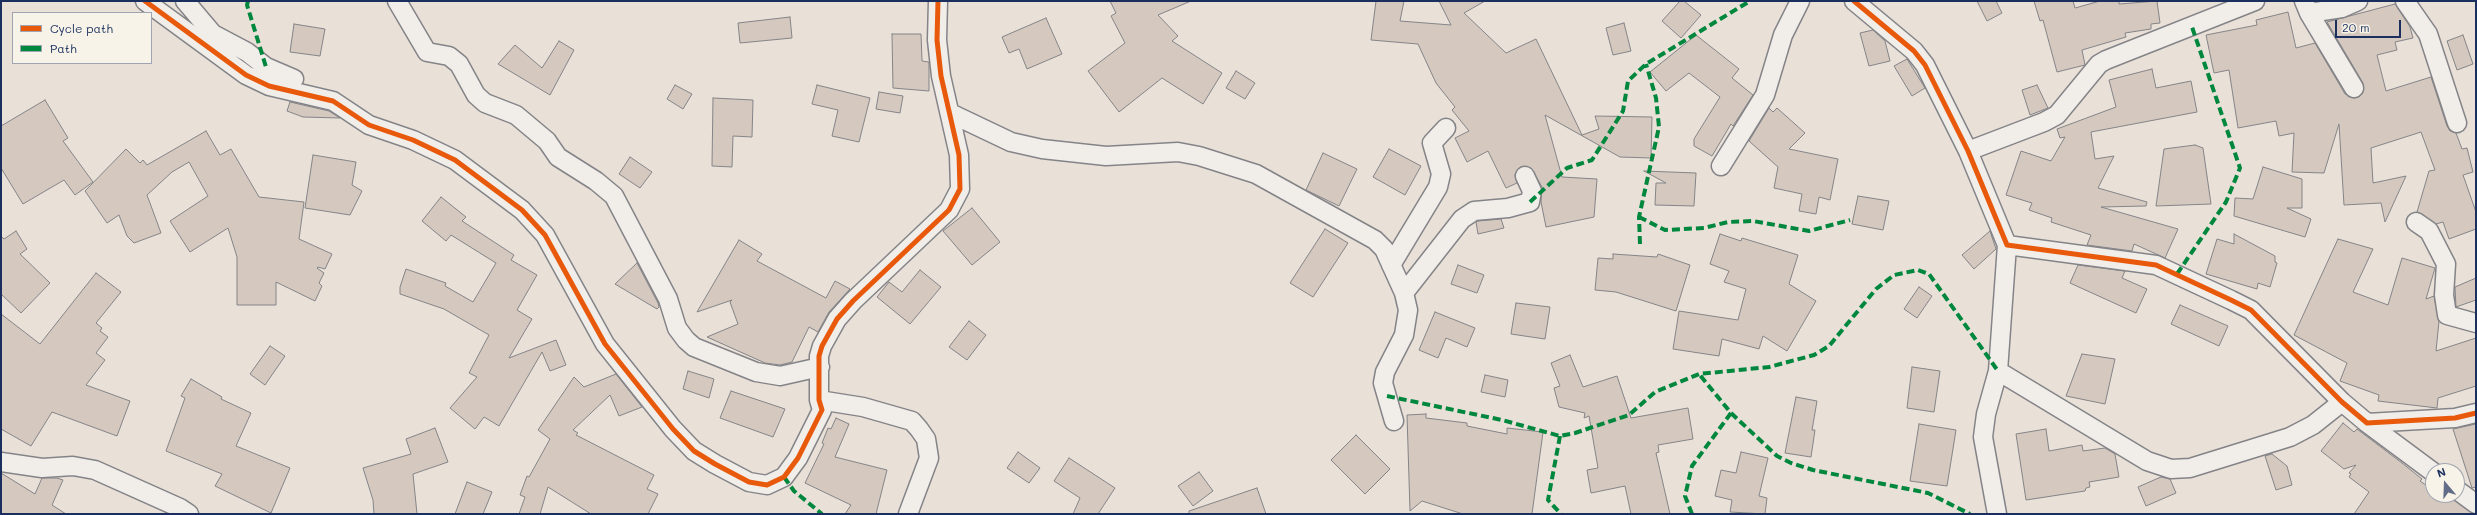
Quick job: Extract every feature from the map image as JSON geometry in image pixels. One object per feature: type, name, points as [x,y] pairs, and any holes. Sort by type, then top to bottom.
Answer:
[{"type":"street","points":[[145,1],[246,75],[269,86],[333,101],[369,125],[413,140],[455,160],[522,210],[545,235],[605,344],[673,429],[694,451],[715,464],[749,482],[767,485],[784,477],[798,458],[822,410],[818,400],[820,367],[819,356],[822,346],[837,319],[853,301],[893,265],[949,210],[960,189],[959,155],[941,76],[937,40],[938,1]]},
{"type":"street","points":[[185,1],[213,34],[247,52],[266,67],[294,79]]},
{"type":"street","points":[[398,1],[427,52],[449,56],[458,64],[476,95],[485,103],[516,115],[547,141],[558,157],[596,181],[614,196],[668,299],[677,328],[686,340],[694,346],[756,372],[780,376],[820,367]]},
{"type":"street","points":[[1721,166],[1765,95],[1782,35],[1800,1]]},
{"type":"street","points":[[1854,1],[1914,51],[1925,65],[1968,151],[2007,245],[1998,371],[1986,414],[1983,437],[1997,514]]},
{"type":"street","points":[[1968,151],[2057,115],[2099,64],[2106,60],[2255,1]]},
{"type":"street","points":[[2307,7],[2342,8],[2358,1]]},
{"type":"street","points":[[2405,1],[2428,34],[2457,122]]},
{"type":"street","points":[[2307,7],[2354,88]]},
{"type":"street","points":[[950,113],[1011,142],[1042,149],[1106,156],[1178,152],[1200,156],[1256,174],[1363,231],[1384,250],[1404,293],[1408,310],[1404,335],[1385,372],[1383,382],[1394,421]]},
{"type":"street","points":[[1391,265],[1438,187],[1441,174],[1432,142],[1446,128]]},
{"type":"street","points":[[1404,293],[1462,219],[1474,211],[1508,208],[1530,202],[1532,191],[1525,176]]},
{"type":"street","points":[[2416,222],[2429,231],[2446,264],[2444,295],[2447,315],[2476,323]]},
{"type":"street","points":[[2007,245],[2156,265],[2251,310],[2342,402],[2367,423],[2425,466]]},
{"type":"street","points":[[1998,371],[2147,461],[2171,469],[2190,468],[2290,437],[2313,425],[2342,402]]},
{"type":"street","points":[[818,400],[863,407],[912,421],[919,429],[926,439],[929,458],[908,514]]},
{"type":"street","points":[[2367,423],[2455,418],[2476,414]]},
{"type":"street","points":[[1,462],[42,468],[73,466],[95,470],[180,508],[189,514]]},
{"type":"street","points":[[2465,496],[2476,504]]},
{"type":"building","points":[[1110,1],[1191,1],[1158,15],[1178,36],[1172,41],[1222,73],[1203,104],[1162,78],[1119,112],[1088,71],[1125,43],[1111,16],[1116,13]]},
{"type":"building","points":[[1376,1],[1404,1],[1400,21],[1451,25],[1439,1],[1485,1],[1464,13],[1506,53],[1536,39],[1582,135],[1599,129],[1595,116],[1652,117],[1651,158],[1620,157],[1545,115],[1562,177],[1597,179],[1594,217],[1546,227],[1541,202],[1542,187],[1531,168],[1520,167],[1515,175],[1517,183],[1506,188],[1488,151],[1467,162],[1455,138],[1469,131],[1452,110],[1455,107],[1436,83],[1418,44],[1371,40]]},
{"type":"building","points":[[1680,1],[1684,1],[1701,15],[1681,38],[1662,21]]},
{"type":"building","points":[[1977,1],[1996,1],[2002,13],[1987,21]]},
{"type":"building","points":[[2034,1],[2073,1],[2075,8],[2100,1],[2119,1],[2119,4],[2157,1],[2160,23],[2151,24],[2151,29],[2125,33],[2126,37],[2082,50],[2085,65],[2057,72],[2043,20],[2040,21]]},
{"type":"building","points":[[2395,4],[2410,27],[2413,38],[2395,42],[2397,50],[2377,55],[2386,91],[2431,77],[2447,126],[2450,131],[2456,133],[2462,149],[2467,148],[2473,172],[2463,175],[2476,212],[2476,229],[2449,239],[2443,222],[2436,224],[2417,212],[2429,171],[2435,170],[2421,132],[2371,148],[2373,183],[2406,176],[2385,222],[2381,203],[2344,205],[2339,124],[2324,173],[2292,172],[2294,133],[2279,136],[2276,121],[2238,128],[2229,70],[2214,73],[2206,35],[2257,25],[2256,20],[2288,12],[2296,48],[2315,43],[2345,94],[2354,98],[2359,97],[2363,93],[2363,83],[2327,22]]},
{"type":"building","points":[[790,17],[792,38],[740,43],[738,23]]},
{"type":"building","points":[[1046,18],[1062,54],[1027,69],[1019,49],[1009,53],[1002,37]]},
{"type":"building","points":[[1624,23],[1631,51],[1613,55],[1606,28]]},
{"type":"building","points":[[294,24],[325,29],[320,56],[290,52]]},
{"type":"building","points":[[1873,30],[1885,41],[1890,61],[1869,66],[1860,33]]},
{"type":"building","points":[[892,34],[921,34],[922,61],[929,62],[929,91],[893,88]]},
{"type":"building","points":[[1696,35],[1739,69],[1732,78],[1753,95],[1733,126],[1731,124],[1712,156],[1694,146],[1694,139],[1720,97],[1689,73],[1666,91],[1650,72]]},
{"type":"building","points":[[2463,35],[2473,64],[2457,70],[2447,41]]},
{"type":"building","points":[[559,41],[574,50],[550,95],[498,64],[515,45],[542,68]]},
{"type":"building","points":[[1907,59],[1925,88],[1912,96],[1894,66]]},
{"type":"building","points":[[2152,69],[2156,88],[2191,81],[2197,112],[2091,132],[2095,159],[2114,156],[2098,188],[2147,202],[2146,206],[2101,207],[2178,229],[2165,258],[2134,244],[2132,251],[2087,245],[2091,235],[2051,222],[2052,218],[2029,210],[2032,203],[2006,195],[2021,151],[2051,161],[2065,137],[2060,138],[2057,129],[2116,107],[2109,80]]},
{"type":"building","points":[[1236,71],[1255,83],[1245,99],[1226,88]]},
{"type":"building","points":[[675,85],[692,94],[683,109],[667,99]]},
{"type":"building","points":[[817,85],[870,98],[859,142],[832,136],[838,110],[812,104]]},
{"type":"building","points":[[2037,85],[2048,108],[2030,115],[2022,90]]},
{"type":"building","points":[[879,92],[903,96],[900,113],[876,109]]},
{"type":"building","points":[[713,98],[753,100],[752,137],[733,136],[732,167],[712,166]]},
{"type":"building","points":[[45,100],[68,138],[63,141],[93,182],[75,195],[64,180],[23,204],[1,168],[1,126]]},
{"type":"building","points":[[290,102],[329,111],[340,118],[303,117],[287,111]]},
{"type":"building","points":[[1769,108],[1773,112],[1777,108],[1805,133],[1789,149],[1838,159],[1830,200],[1819,197],[1816,214],[1799,211],[1802,194],[1774,188],[1778,167],[1749,141]]},
{"type":"building","points":[[206,131],[220,155],[231,149],[259,197],[304,202],[299,239],[332,254],[325,269],[317,268],[324,273],[319,283],[322,286],[315,301],[276,282],[276,305],[237,305],[237,257],[228,228],[190,252],[170,221],[208,196],[189,162],[172,172],[147,195],[161,233],[134,243],[127,236],[119,215],[107,223],[85,191],[126,149],[140,163],[143,160],[147,165]]},
{"type":"building","points":[[2195,145],[2203,148],[2211,204],[2156,206],[2164,149]]},
{"type":"building","points":[[1389,149],[1421,166],[1405,195],[1373,177]]},
{"type":"building","points":[[1323,153],[1357,169],[1339,206],[1306,190]]},
{"type":"building","points":[[313,155],[356,162],[352,185],[362,191],[350,215],[305,208]]},
{"type":"building","points":[[630,157],[652,172],[640,188],[619,174]]},
{"type":"building","points":[[2263,167],[2302,179],[2302,208],[2287,208],[2311,219],[2305,237],[2234,216],[2235,198],[2253,199]]},
{"type":"building","points":[[1644,171],[1696,173],[1694,206],[1655,205],[1656,183],[1666,183]]},
{"type":"building","points":[[1858,196],[1889,201],[1883,230],[1852,224]]},
{"type":"building","points":[[441,197],[466,217],[462,221],[514,255],[511,260],[537,275],[517,310],[532,319],[509,358],[556,340],[566,365],[550,371],[542,352],[499,426],[484,417],[475,429],[450,408],[477,377],[469,373],[489,335],[444,309],[400,294],[400,287],[406,269],[446,283],[445,286],[473,302],[496,263],[451,235],[446,241],[422,221]]},
{"type":"building","points":[[972,208],[1000,242],[972,265],[943,231]]},
{"type":"building","points":[[1501,219],[1504,228],[1478,234],[1476,222]]},
{"type":"building","points":[[1325,229],[1348,243],[1313,297],[1290,283]]},
{"type":"building","points":[[16,231],[27,249],[20,254],[50,283],[21,313],[1,294],[1,236],[4,239]]},
{"type":"building","points":[[1990,231],[1996,249],[1974,269],[1962,255]]},
{"type":"building","points":[[1720,234],[1741,241],[1742,238],[1798,255],[1789,284],[1816,301],[1787,351],[1763,336],[1759,349],[1722,339],[1719,356],[1673,349],[1679,311],[1738,320],[1746,289],[1724,282],[1729,271],[1710,264]]},
{"type":"building","points":[[2234,234],[2275,256],[2275,262],[2277,263],[2270,287],[2258,283],[2257,289],[2206,274],[2217,239],[2234,244]]},
{"type":"building","points":[[2338,239],[2373,249],[2353,292],[2388,305],[2402,258],[2435,268],[2426,299],[2434,296],[2439,321],[2436,351],[2476,338],[2476,386],[2438,398],[2437,408],[2378,401],[2379,395],[2340,381],[2347,363],[2294,335]]},
{"type":"building","points":[[739,240],[762,254],[757,261],[826,298],[835,281],[850,289],[829,312],[818,332],[809,327],[792,362],[780,365],[765,363],[707,337],[738,324],[730,302],[732,300],[697,312]]},
{"type":"building","points":[[1613,254],[1657,257],[1658,254],[1690,265],[1676,311],[1616,292],[1595,290],[1598,258],[1613,259]]},
{"type":"building","points":[[637,263],[658,303],[659,307],[657,309],[615,284]]},
{"type":"building","points":[[1458,265],[1484,275],[1477,293],[1451,284]]},
{"type":"building","points":[[2078,265],[2125,271],[2122,278],[2147,289],[2136,313],[2070,283]]},
{"type":"building","points":[[920,270],[941,287],[910,324],[877,297],[889,282],[902,292]]},
{"type":"building","points":[[96,273],[121,292],[96,323],[102,328],[100,331],[108,337],[96,353],[105,360],[86,385],[130,401],[117,436],[52,412],[31,446],[1,429],[1,314],[40,344]]},
{"type":"building","points":[[2476,278],[2476,300],[2456,307],[2455,287]]},
{"type":"building","points":[[1919,287],[1932,296],[1917,318],[1904,309]]},
{"type":"building","points":[[1516,303],[1550,307],[1545,339],[1511,334]]},
{"type":"building","points":[[2180,305],[2228,326],[2219,346],[2171,324]]},
{"type":"building","points":[[1435,312],[1475,328],[1467,347],[1446,338],[1438,358],[1419,350]]},
{"type":"building","points":[[969,321],[986,335],[967,360],[949,347]]},
{"type":"building","points":[[270,346],[285,356],[265,385],[250,374]]},
{"type":"building","points":[[2082,354],[2115,359],[2105,404],[2066,396]]},
{"type":"building","points":[[1570,355],[1583,387],[1617,376],[1631,418],[1688,408],[1693,439],[1658,445],[1659,452],[1656,453],[1670,514],[1631,514],[1625,486],[1591,493],[1587,470],[1598,468],[1589,416],[1584,418],[1585,413],[1559,407],[1554,388],[1560,386],[1551,363]]},
{"type":"building","points":[[1912,367],[1940,371],[1934,412],[1907,408]]},
{"type":"building","points":[[688,371],[714,379],[709,398],[683,389]]},
{"type":"building","points":[[616,374],[642,407],[619,416],[610,395],[573,430],[578,433],[576,435],[654,475],[647,489],[658,494],[648,514],[591,514],[548,487],[540,514],[519,514],[525,497],[520,495],[527,476],[529,477],[550,439],[538,430],[574,377],[584,387]]},
{"type":"building","points":[[1485,375],[1508,380],[1505,397],[1481,392]]},
{"type":"building","points":[[191,379],[222,397],[221,399],[251,413],[236,446],[290,468],[271,513],[215,486],[222,474],[166,451],[185,398],[181,396]]},
{"type":"building","points":[[731,391],[785,409],[773,437],[720,418]]},
{"type":"building","points":[[1796,397],[1817,401],[1812,430],[1815,430],[1811,457],[1785,453]]},
{"type":"building","points":[[1426,414],[1426,418],[1467,423],[1467,426],[1507,434],[1507,428],[1543,432],[1532,514],[1463,514],[1422,501],[1410,511],[1407,415]]},
{"type":"building","points":[[836,418],[849,424],[835,457],[887,470],[876,514],[845,514],[851,505],[805,483],[824,444],[822,443],[828,428],[831,429]]},
{"type":"building","points":[[2343,423],[2354,432],[2357,429],[2422,479],[2420,481],[2425,484],[2425,503],[2459,503],[2474,514],[2354,514],[2369,492],[2349,477],[2351,474],[2349,473],[2356,465],[2344,469],[2321,451]]},
{"type":"building","points":[[1919,424],[1956,430],[1947,486],[1910,481]]},
{"type":"building","points":[[2476,424],[2476,487],[2472,488],[2453,429]]},
{"type":"building","points":[[435,428],[448,462],[413,474],[417,514],[374,514],[373,500],[363,468],[411,454],[406,439]]},
{"type":"building","points":[[2046,429],[2049,451],[2082,445],[2083,451],[2105,448],[2115,454],[2119,477],[2089,482],[2090,487],[2086,488],[2085,491],[2026,500],[2016,434]]},
{"type":"building","points":[[1356,435],[1390,469],[1365,494],[1331,460]]},
{"type":"building","points":[[1018,452],[1040,468],[1029,483],[1007,468]]},
{"type":"building","points":[[1741,452],[1768,458],[1759,496],[1767,498],[1765,514],[1730,512],[1732,500],[1715,496],[1721,470],[1736,473]]},
{"type":"building","points":[[2272,454],[2287,466],[2292,485],[2276,490],[2265,456]]},
{"type":"building","points":[[1069,458],[1115,488],[1098,514],[1073,514],[1080,498],[1054,481]]},
{"type":"building","points":[[1199,472],[1213,491],[1193,506],[1178,486]]},
{"type":"building","points":[[1,473],[35,494],[42,478],[57,478],[63,480],[52,505],[66,514],[1,514]]},
{"type":"building","points":[[2161,477],[2170,479],[2176,493],[2146,506],[2138,487]]},
{"type":"building","points":[[467,482],[492,492],[483,514],[455,514]]},
{"type":"building","points":[[1257,488],[1266,514],[1189,514],[1189,511]]},
{"type":"marked path","points":[[248,1],[247,5],[266,67]]},
{"type":"marked path","points":[[1530,202],[1567,168],[1592,160],[1623,111],[1628,81],[1646,64],[1750,1]]},
{"type":"marked path","points":[[2177,274],[2226,202],[2240,168],[2192,27]]},
{"type":"marked path","points":[[1640,244],[1639,217],[1659,127],[1656,98],[1646,64]]},
{"type":"marked path","points":[[1639,217],[1665,230],[1704,228],[1728,222],[1753,221],[1809,231],[1850,220]]},
{"type":"marked path","points":[[1387,396],[1502,420],[1560,436],[1575,433],[1629,415],[1655,392],[1699,374],[1769,367],[1814,355],[1829,346],[1876,289],[1894,275],[1918,270],[1929,274],[1998,371]]},
{"type":"marked path","points":[[1692,514],[1685,496],[1692,466],[1731,413],[1699,374]]},
{"type":"marked path","points":[[1731,413],[1777,456],[1791,463],[1813,470],[1928,493],[1970,514]]},
{"type":"marked path","points":[[1560,436],[1548,500],[1561,514]]},
{"type":"marked path","points":[[784,477],[794,491],[822,514]]},
{"type":"cycle path","points":[[145,1],[246,75],[269,86],[333,101],[369,125],[413,140],[455,160],[522,210],[545,235],[605,344],[673,429],[694,451],[715,464],[749,482],[767,485],[784,477],[798,458],[822,410],[819,400],[819,356],[822,346],[837,319],[853,301],[949,210],[960,189],[959,155],[941,76],[937,40],[938,1]]},
{"type":"cycle path","points":[[1854,1],[1914,51],[1925,65],[1968,151],[2007,245],[2156,265],[2231,300],[2251,310],[2342,402],[2367,423],[2455,418],[2476,413]]}]
